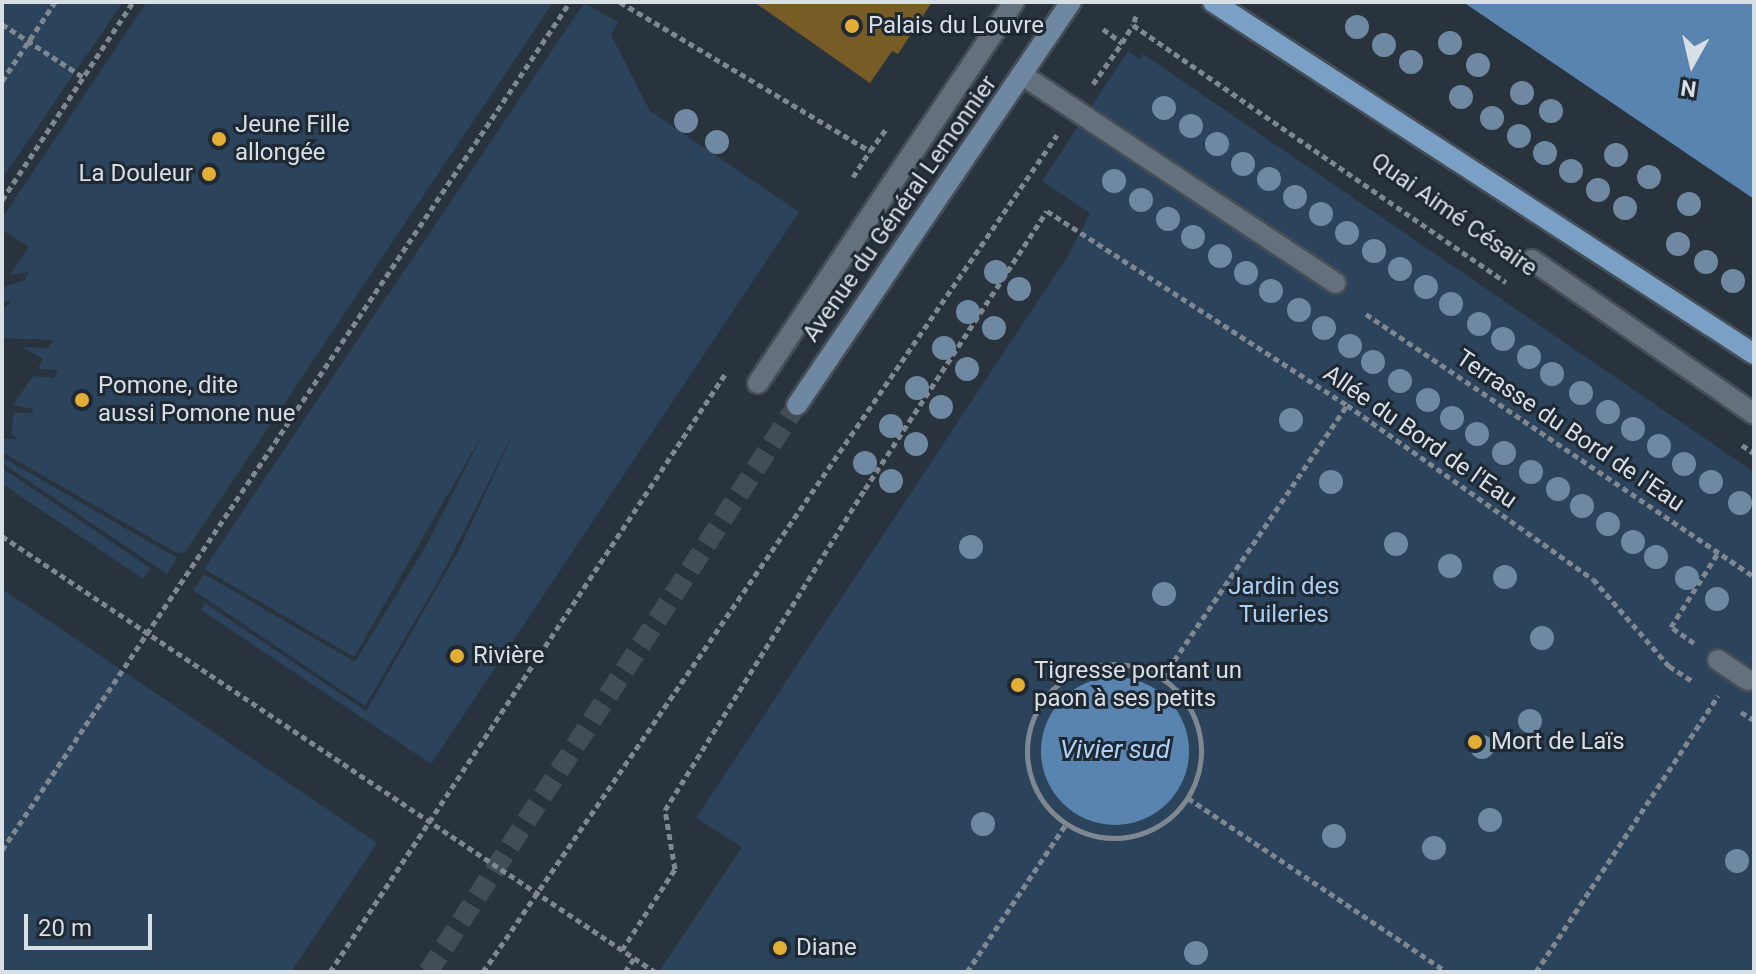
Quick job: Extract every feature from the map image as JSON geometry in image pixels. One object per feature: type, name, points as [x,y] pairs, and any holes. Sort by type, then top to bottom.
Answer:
[{"type":"main road","name":"Avenue du Général Lemonnier","points":[[797,405],[1024,76],[1071,2]]},
{"type":"main road","name":"Quai Aimé Césaire","points":[[1213,2],[1754,354]]},
{"type":"lane","points":[[758,383],[1014,2]]},
{"type":"lane","points":[[1024,76],[1336,283]]},
{"type":"lane","name":"Quai Aimé Césaire","points":[[1532,260],[1754,414]]},
{"type":"path","points":[[2,81],[55,2]]},
{"type":"path","points":[[2,200],[133,2]]},
{"type":"path","points":[[2,850],[570,2]]},
{"type":"path","points":[[620,2],[870,151]]},
{"type":"path","points":[[483,972],[1122,43],[1136,16]]},
{"type":"path","points":[[2,24],[83,77]]},
{"type":"path","name":"Quai Aimé Césaire","points":[[1133,25],[1508,284]]},
{"type":"path","points":[[1103,29],[1122,43]]},
{"type":"path","points":[[844,192],[887,127]]},
{"type":"path","name":"Allée du Bord de l'Eau","points":[[622,950],[675,869],[665,810],[865,489],[1047,211],[1347,405],[1593,579],[1669,666],[1729,678],[1536,972]]},
{"type":"path","name":"Terrasse du Bord de l'Eau","points":[[1366,314],[1754,577]]},
{"type":"path","points":[[330,972],[434,821],[730,366]]},
{"type":"path","points":[[1163,677],[1347,405]]},
{"type":"path","points":[[1728,435],[1754,453]]},
{"type":"path","points":[[2,536],[434,821],[655,972]]},
{"type":"path","points":[[1681,634],[1671,627],[1718,553]]},
{"type":"path","points":[[1111,663],[1138,666],[1163,677],[1183,696],[1196,720],[1202,746],[1199,773],[1188,798],[1170,818],[1146,832],[1119,839],[1091,835],[1066,824],[1039,794],[1026,755],[1029,727],[1041,702],[1059,682],[1083,668],[1111,663]]},
{"type":"path","points":[[1188,798],[1447,972]]},
{"type":"path","points":[[967,972],[1066,824]]},
{"type":"path","points":[[625,972],[634,958]]},
{"type":"green space","points":[[2,2],[123,2],[2,179]]},
{"type":"green space","points":[[147,2],[553,2],[185,552],[177,553],[2,452],[2,439],[17,439],[11,433],[14,413],[33,413],[33,409],[13,405],[33,376],[54,378],[58,370],[38,369],[43,359],[22,347],[49,348],[53,340],[2,338],[2,310],[12,301],[2,301],[2,288],[25,280],[28,272],[10,275],[29,247],[2,230],[2,218]]},
{"type":"green space","points":[[584,3],[618,22],[611,35],[650,111],[799,212],[431,764],[201,610],[205,603],[366,711],[458,552],[518,424],[441,576],[365,706],[193,590],[204,574],[355,662],[426,546],[485,430],[354,657],[204,569]]},
{"type":"green space","name":"Jardin des Tuileries","points":[[1128,51],[1140,59],[1143,54],[1754,472],[1754,972],[659,972],[742,847],[696,818],[1069,254],[1090,213],[1042,181]]},
{"type":"green space","points":[[2,457],[177,558],[167,574],[2,463]]},
{"type":"green space","points":[[2,468],[150,568],[143,579],[2,484]]},
{"type":"green space","points":[[2,589],[377,843],[291,972],[2,972]]},
{"type":"water","points":[[1463,2],[1754,2],[1754,199]]},
{"type":"water","name":"Vivier sud","points":[[1115,677],[1143,682],[1168,698],[1184,723],[1189,751],[1184,779],[1168,804],[1143,820],[1115,825],[1087,820],[1062,804],[1046,779],[1041,751],[1046,723],[1062,698],[1087,682]]},
{"type":"building","name":"Palais du Louvre","points":[[754,2],[932,2],[898,54],[892,51],[870,83]]},
{"type":"tunnel","points":[[428,972],[797,405]]},
{"type":"place","name":"Palais du Louvre","points":[[852,26]]},
{"type":"place","name":"Jeune Fille allongée","points":[[219,139]]},
{"type":"place","name":"La Douleur","points":[[209,174]]},
{"type":"place","name":"Pomone, dite aussi Pomone nue","points":[[82,400]]},
{"type":"place","name":"Rivière","points":[[457,656]]},
{"type":"place","name":"Tigresse portant un paon à ses petits","points":[[1018,685]]},
{"type":"place","name":"Mort de Laïs","points":[[1475,742]]},
{"type":"place","name":"Diane","points":[[780,948]]}]
